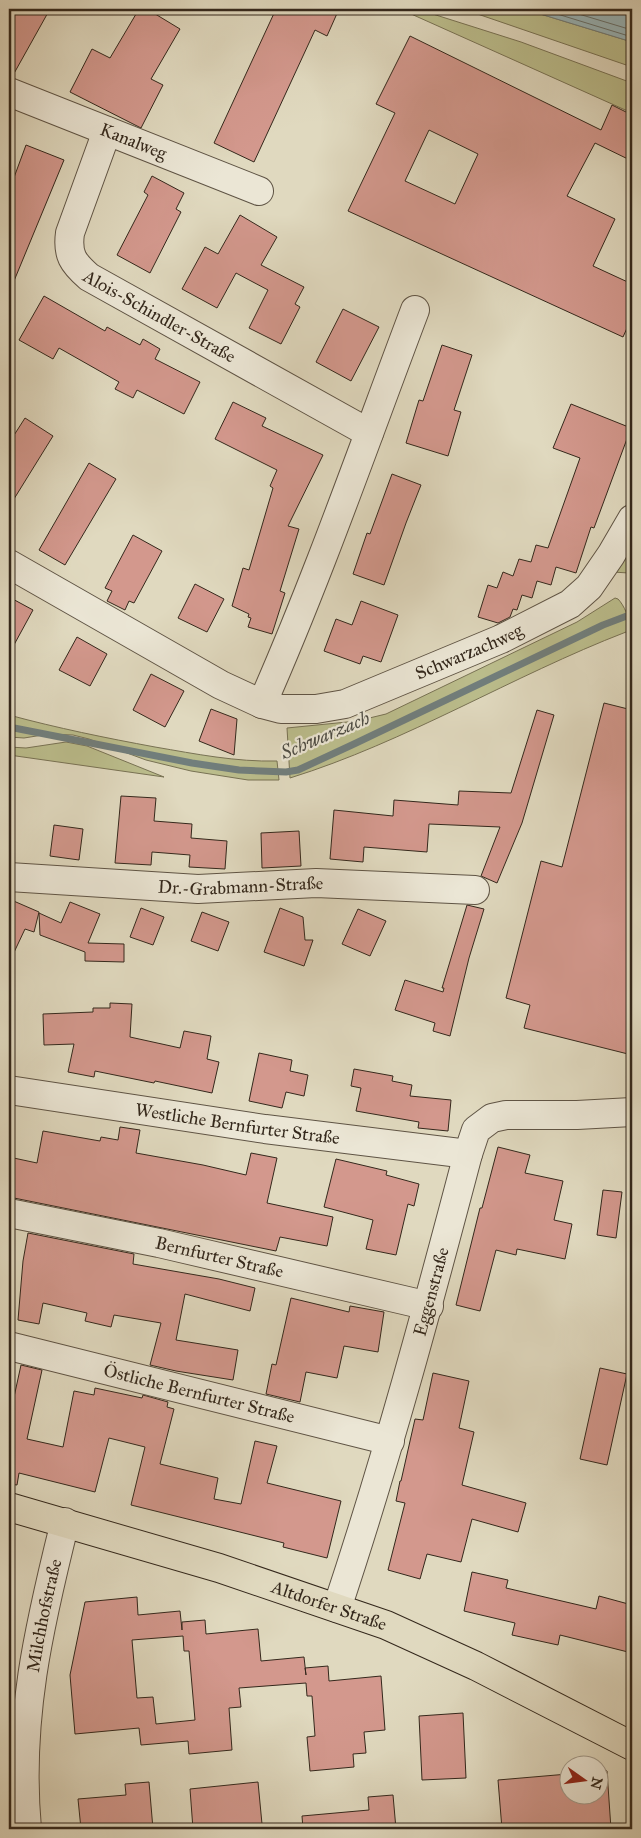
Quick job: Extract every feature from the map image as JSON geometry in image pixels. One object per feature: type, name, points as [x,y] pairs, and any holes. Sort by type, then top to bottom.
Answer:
[{"type":"main road","name":"Altdorfer Straße","points":[[9,1506],[219,1568],[401,1631],[439,1648],[632,1746]]},
{"type":"street","name":"Kanalweg","points":[[9,92],[259,191]]},
{"type":"street","name":"Alois-Schindler-Straße","points":[[107,131],[70,233],[68,246],[71,256],[78,267],[89,277],[369,433]]},
{"type":"street","points":[[262,704],[281,660],[416,310]]},
{"type":"street","name":"Schwarzachweg","points":[[9,564],[221,685],[262,704],[281,709],[316,709],[345,704],[501,639],[570,604],[589,587],[632,519]]},
{"type":"street","name":"Dr.-Grabmann-Straße","points":[[9,877],[198,889],[316,883],[475,890]]},
{"type":"street","name":"Westliche Bernfurter Straße","points":[[9,1090],[266,1129],[468,1154]]},
{"type":"street","name":"Eggenstraße","points":[[337,1608],[361,1536],[429,1306],[474,1134],[480,1126],[492,1118],[506,1115],[577,1115],[632,1112]]},
{"type":"street","name":"Bernfurter Straße","points":[[9,1213],[159,1243],[429,1306]]},
{"type":"street","name":"Östliche Bernfurter Straße","points":[[9,1346],[390,1440]]},
{"type":"street","name":"Milchhofstraße","points":[[27,1829],[23,1770],[32,1668],[40,1624],[64,1522]]},
{"type":"green space","points":[[400,9],[417,9],[521,42],[632,83],[632,113]]},
{"type":"green space","points":[[463,9],[524,9],[632,42],[632,67]]},
{"type":"green space","points":[[632,544],[632,571],[629,573],[612,572]]},
{"type":"green space","points":[[615,598],[618,599],[628,616],[630,628],[626,632],[542,668],[417,728],[333,763],[290,778],[287,728],[357,721],[386,714],[577,622]]},
{"type":"green space","points":[[9,715],[137,744],[231,759],[277,761],[279,780],[248,780],[191,771],[146,760],[73,735],[49,734],[24,738],[9,737]]},
{"type":"green space","points":[[66,742],[87,746],[164,777],[9,755],[9,747],[26,748]]},
{"type":"water","points":[[524,9],[632,9],[632,42]]},
{"type":"building","points":[[9,9],[50,9],[12,77],[9,77]]},
{"type":"building","points":[[139,9],[147,9],[180,29],[151,79],[163,85],[141,128],[70,92],[92,49],[110,58]]},
{"type":"building","points":[[276,9],[339,9],[327,36],[315,30],[254,162],[214,143]]},
{"type":"building","points":[[410,36],[601,130],[612,105],[632,115],[632,161],[595,143],[567,196],[615,219],[593,266],[632,284],[632,317],[623,337],[348,211],[395,113],[376,104]],"holes":[[[429,130],[478,154],[455,204],[405,181]]]},
{"type":"building","points":[[26,145],[64,160],[9,293],[9,191]]},
{"type":"building","points":[[152,176],[184,193],[176,209],[181,212],[150,273],[117,255],[148,195],[144,192]]},
{"type":"building","points":[[240,215],[277,237],[261,265],[304,287],[295,304],[300,307],[281,344],[249,328],[268,290],[236,273],[217,308],[182,289],[205,247],[218,254]]},
{"type":"building","points":[[44,296],[105,331],[107,327],[140,345],[143,339],[160,349],[155,359],[200,382],[184,414],[137,390],[133,398],[115,389],[119,382],[59,348],[53,359],[19,340]]},
{"type":"building","points":[[343,309],[379,327],[351,381],[316,362]]},
{"type":"building","points":[[442,345],[472,355],[454,410],[461,412],[448,456],[406,443],[419,400],[423,401]]},
{"type":"building","points":[[233,402],[266,418],[262,426],[323,455],[288,526],[299,529],[280,591],[285,593],[272,634],[248,627],[251,618],[248,617],[249,614],[232,606],[243,568],[249,570],[273,488],[270,486],[277,470],[215,439]]},
{"type":"building","points":[[571,404],[631,428],[594,528],[591,527],[576,573],[556,567],[551,585],[537,581],[532,598],[522,595],[517,610],[513,609],[510,617],[498,623],[478,617],[488,585],[497,588],[503,572],[513,576],[519,559],[531,562],[536,545],[548,548],[580,458],[553,448]]},
{"type":"building","points":[[25,418],[53,436],[9,507],[9,443]]},
{"type":"building","points":[[89,463],[116,479],[65,565],[39,550]]},
{"type":"building","points":[[392,474],[421,485],[384,585],[353,574],[367,533],[370,534]]},
{"type":"building","points":[[133,535],[162,551],[134,603],[129,601],[125,610],[107,601],[112,591],[105,588]]},
{"type":"building","points":[[195,584],[224,599],[207,632],[178,618]]},
{"type":"building","points":[[9,597],[33,610],[9,654]]},
{"type":"building","points":[[361,601],[398,615],[381,662],[363,656],[360,664],[324,651],[336,619],[352,625]]},
{"type":"building","points":[[77,637],[107,654],[90,686],[59,670]]},
{"type":"building","points":[[151,674],[184,691],[165,727],[133,710]]},
{"type":"building","points":[[604,703],[632,710],[632,1055],[524,1028],[530,1005],[506,998],[541,861],[562,867]]},
{"type":"building","points":[[211,709],[237,719],[234,755],[199,741]]},
{"type":"building","points":[[537,710],[554,715],[522,823],[497,883],[481,876],[500,827],[429,824],[427,852],[364,847],[363,862],[330,859],[334,810],[393,816],[394,800],[458,805],[459,791],[511,793]]},
{"type":"building","points":[[121,796],[156,798],[154,821],[192,824],[191,838],[227,841],[225,869],[189,867],[190,855],[152,852],[151,865],[115,863]]},
{"type":"building","points":[[54,825],[83,829],[79,860],[50,856]]},
{"type":"building","points":[[299,831],[301,866],[262,868],[261,833]]},
{"type":"building","points":[[9,899],[39,912],[34,932],[25,929],[9,963]]},
{"type":"building","points":[[70,902],[100,914],[88,943],[124,944],[124,962],[85,961],[85,952],[40,935],[39,913],[61,923]]},
{"type":"building","points":[[467,905],[484,909],[469,958],[450,1036],[433,1031],[435,1023],[395,1010],[405,980],[443,992],[444,988],[442,988]]},
{"type":"building","points":[[141,908],[164,917],[153,945],[130,937]]},
{"type":"building","points":[[280,908],[303,917],[305,940],[313,940],[304,966],[264,952]]},
{"type":"building","points":[[358,909],[386,921],[370,956],[342,944]]},
{"type":"building","points":[[202,912],[229,922],[218,951],[191,941]]},
{"type":"building","points":[[110,1003],[132,1004],[130,1037],[180,1048],[184,1031],[211,1036],[207,1059],[219,1062],[212,1093],[95,1071],[94,1077],[68,1072],[74,1044],[44,1045],[43,1014],[93,1012],[93,1008],[110,1008]]},
{"type":"building","points":[[259,1053],[292,1060],[290,1071],[308,1075],[304,1096],[286,1092],[282,1108],[249,1101]]},
{"type":"building","points":[[354,1069],[393,1076],[392,1081],[412,1085],[410,1096],[451,1100],[448,1131],[418,1128],[419,1122],[356,1111],[361,1088],[351,1086]]},
{"type":"building","points":[[120,1127],[140,1130],[136,1153],[246,1175],[251,1153],[277,1158],[267,1203],[333,1217],[327,1246],[280,1237],[276,1251],[9,1197],[9,1157],[37,1163],[43,1131],[100,1141],[101,1137],[118,1140]]},
{"type":"building","points":[[498,1147],[530,1155],[525,1173],[563,1181],[554,1220],[572,1224],[565,1259],[517,1249],[516,1255],[496,1250],[480,1311],[456,1305],[480,1208],[482,1208]]},
{"type":"building","points":[[336,1159],[387,1171],[386,1175],[419,1184],[414,1206],[408,1204],[396,1255],[366,1249],[373,1220],[324,1207]]},
{"type":"building","points":[[603,1190],[622,1192],[616,1238],[597,1235]]},
{"type":"building","points":[[28,1233],[134,1254],[133,1264],[219,1279],[255,1288],[250,1311],[185,1294],[176,1340],[238,1350],[233,1380],[150,1365],[161,1323],[114,1315],[111,1327],[85,1321],[87,1313],[43,1303],[39,1324],[18,1320],[23,1261]]},
{"type":"building","points":[[291,1298],[349,1312],[350,1306],[384,1312],[378,1352],[344,1346],[337,1378],[306,1372],[300,1402],[266,1394],[272,1364],[276,1365]]},
{"type":"building","points":[[21,1365],[42,1370],[27,1439],[63,1447],[74,1391],[94,1395],[95,1388],[142,1398],[143,1395],[168,1402],[167,1407],[174,1409],[160,1464],[218,1478],[214,1499],[241,1504],[255,1441],[277,1446],[267,1483],[341,1501],[327,1558],[283,1547],[284,1543],[131,1505],[145,1447],[109,1438],[95,1492],[19,1473],[17,1485],[9,1484],[9,1420]]},
{"type":"building","points":[[600,1368],[627,1374],[607,1465],[580,1459]]},
{"type":"building","points":[[433,1373],[469,1381],[459,1428],[474,1432],[462,1485],[526,1503],[518,1532],[472,1519],[461,1562],[427,1554],[420,1579],[388,1570],[405,1503],[396,1501],[400,1481],[415,1419],[423,1420]]},
{"type":"building","points":[[472,1572],[508,1580],[506,1588],[596,1609],[599,1596],[632,1605],[632,1653],[560,1635],[558,1645],[512,1635],[515,1623],[464,1611]]},
{"type":"building","points":[[137,1597],[138,1615],[180,1611],[182,1630],[182,1622],[205,1620],[206,1634],[258,1629],[261,1661],[304,1657],[305,1668],[328,1666],[329,1681],[381,1676],[385,1730],[364,1732],[366,1753],[353,1754],[354,1767],[310,1771],[307,1737],[315,1736],[312,1696],[307,1696],[306,1683],[239,1688],[241,1707],[229,1708],[232,1750],[189,1754],[188,1741],[141,1745],[139,1728],[75,1734],[70,1675],[85,1602]],"holes":[[[183,1636],[184,1651],[189,1651],[195,1720],[156,1724],[153,1697],[137,1698],[132,1640]]]},
{"type":"building","points":[[463,1713],[466,1778],[422,1780],[419,1716]]},
{"type":"building","points":[[558,1775],[558,1806],[608,1806],[608,1786],[611,1829],[502,1829],[498,1780]]},
{"type":"building","points":[[149,1782],[153,1829],[81,1829],[78,1799],[126,1795],[125,1784]]},
{"type":"building","points":[[258,1782],[262,1824],[254,1825],[254,1829],[193,1829],[190,1789]]},
{"type":"building","points":[[393,1795],[396,1829],[303,1829],[302,1816],[369,1810],[368,1797]]},
{"type":"waterway","name":"Schwarzach","points":[[9,727],[192,763],[239,770],[286,772],[298,770],[603,625],[632,614]]}]
